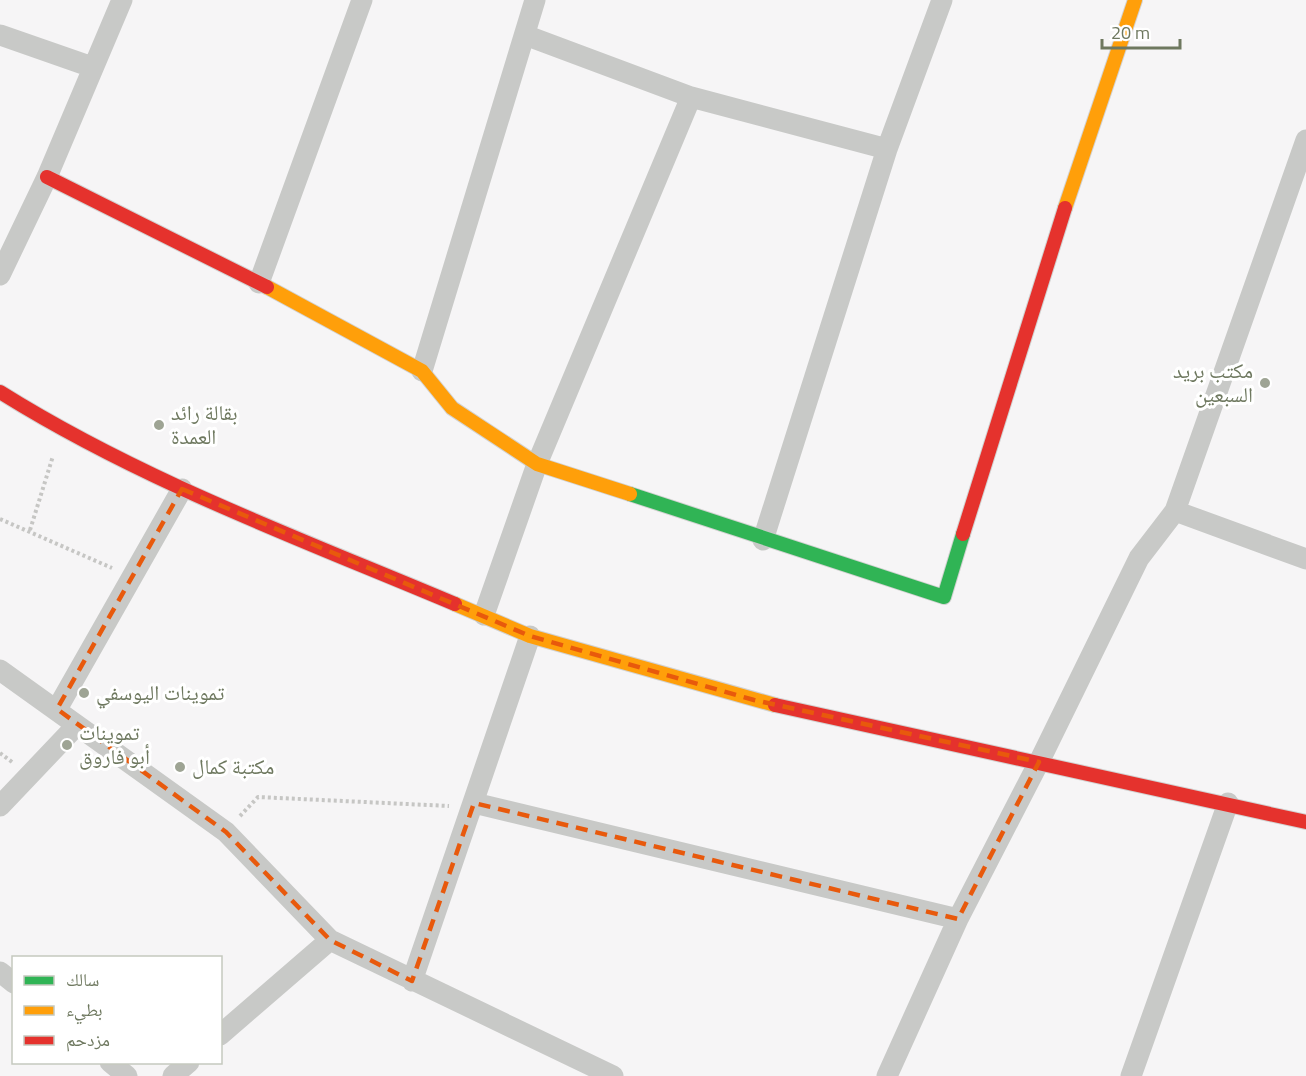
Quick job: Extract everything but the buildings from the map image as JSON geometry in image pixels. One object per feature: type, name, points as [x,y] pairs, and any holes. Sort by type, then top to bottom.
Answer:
[{"type":"street","points":[[0,275],[47,177],[122,0]]},
{"type":"street","points":[[259,284],[362,0]]},
{"type":"street","points":[[422,371],[535,0]]},
{"type":"street","points":[[763,540],[887,149],[942,0]]},
{"type":"street","points":[[47,177],[259,284],[422,371],[452,408],[537,464],[763,540],[944,597],[1040,280],[1135,0]]},
{"type":"street","points":[[525,34],[691,97],[887,149]]},
{"type":"street","points":[[0,35],[92,67]]},
{"type":"street","points":[[484,615],[537,464],[691,97]]},
{"type":"street","points":[[887,1076],[958,919],[1039,762],[1139,558],[1175,511],[1306,140]]},
{"type":"street","points":[[0,393],[61,430],[182,489],[530,636],[754,700],[1306,822]]},
{"type":"street","points":[[57,710],[182,489]]},
{"type":"street","points":[[1175,511],[1306,559]]},
{"type":"street","points":[[412,981],[530,636]]},
{"type":"street","points":[[0,670],[226,832],[330,940],[613,1076]]},
{"type":"street","points":[[0,806],[78,725]]},
{"type":"street","points":[[474,803],[958,919]]},
{"type":"street","points":[[1131,1076],[1227,803]]},
{"type":"street","points":[[222,1033],[330,940]]},
{"type":"street","points":[[0,972],[12,981]]},
{"type":"street","points":[[112,1064],[127,1076]]},
{"type":"street","points":[[173,1076],[187,1064]]},
{"type":"path","points":[[30,530],[61,430]]},
{"type":"path","points":[[0,519],[30,530],[132,577]]},
{"type":"path","points":[[226,832],[258,797],[448,806],[474,803]]},
{"type":"highlighted area","points":[[182,489],[530,636],[754,700],[1039,762],[958,919],[474,803],[412,981],[330,940],[226,832],[57,709]]},
{"type":"traffic: fast","points":[[630,494],[944,597],[963,534]]},
{"type":"traffic: slow","points":[[1065,208],[1135,0]]},
{"type":"traffic: slow","points":[[267,287],[422,371],[452,408],[537,464],[630,494]]},
{"type":"traffic: slow","points":[[455,604],[530,636],[775,705]]},
{"type":"traffic: jam","points":[[47,177],[267,287]]},
{"type":"traffic: jam","points":[[963,534],[1065,208]]},
{"type":"traffic: jam","points":[[0,392],[109,454],[166,481],[281,532],[455,604]]},
{"type":"traffic: jam","points":[[775,705],[1306,822]]},
{"type":"place","name":"مكتب بريد السبعين","points":[[1265,383]]},
{"type":"place","name":"بقالة رائد العمدة","points":[[159,425]]},
{"type":"place","name":"تموينات اليوسفي","points":[[84,693]]},
{"type":"place","name":"تموينات أبو فاروق","points":[[67,745]]},
{"type":"place","name":"مكتبة كمال","points":[[180,767]]}]
